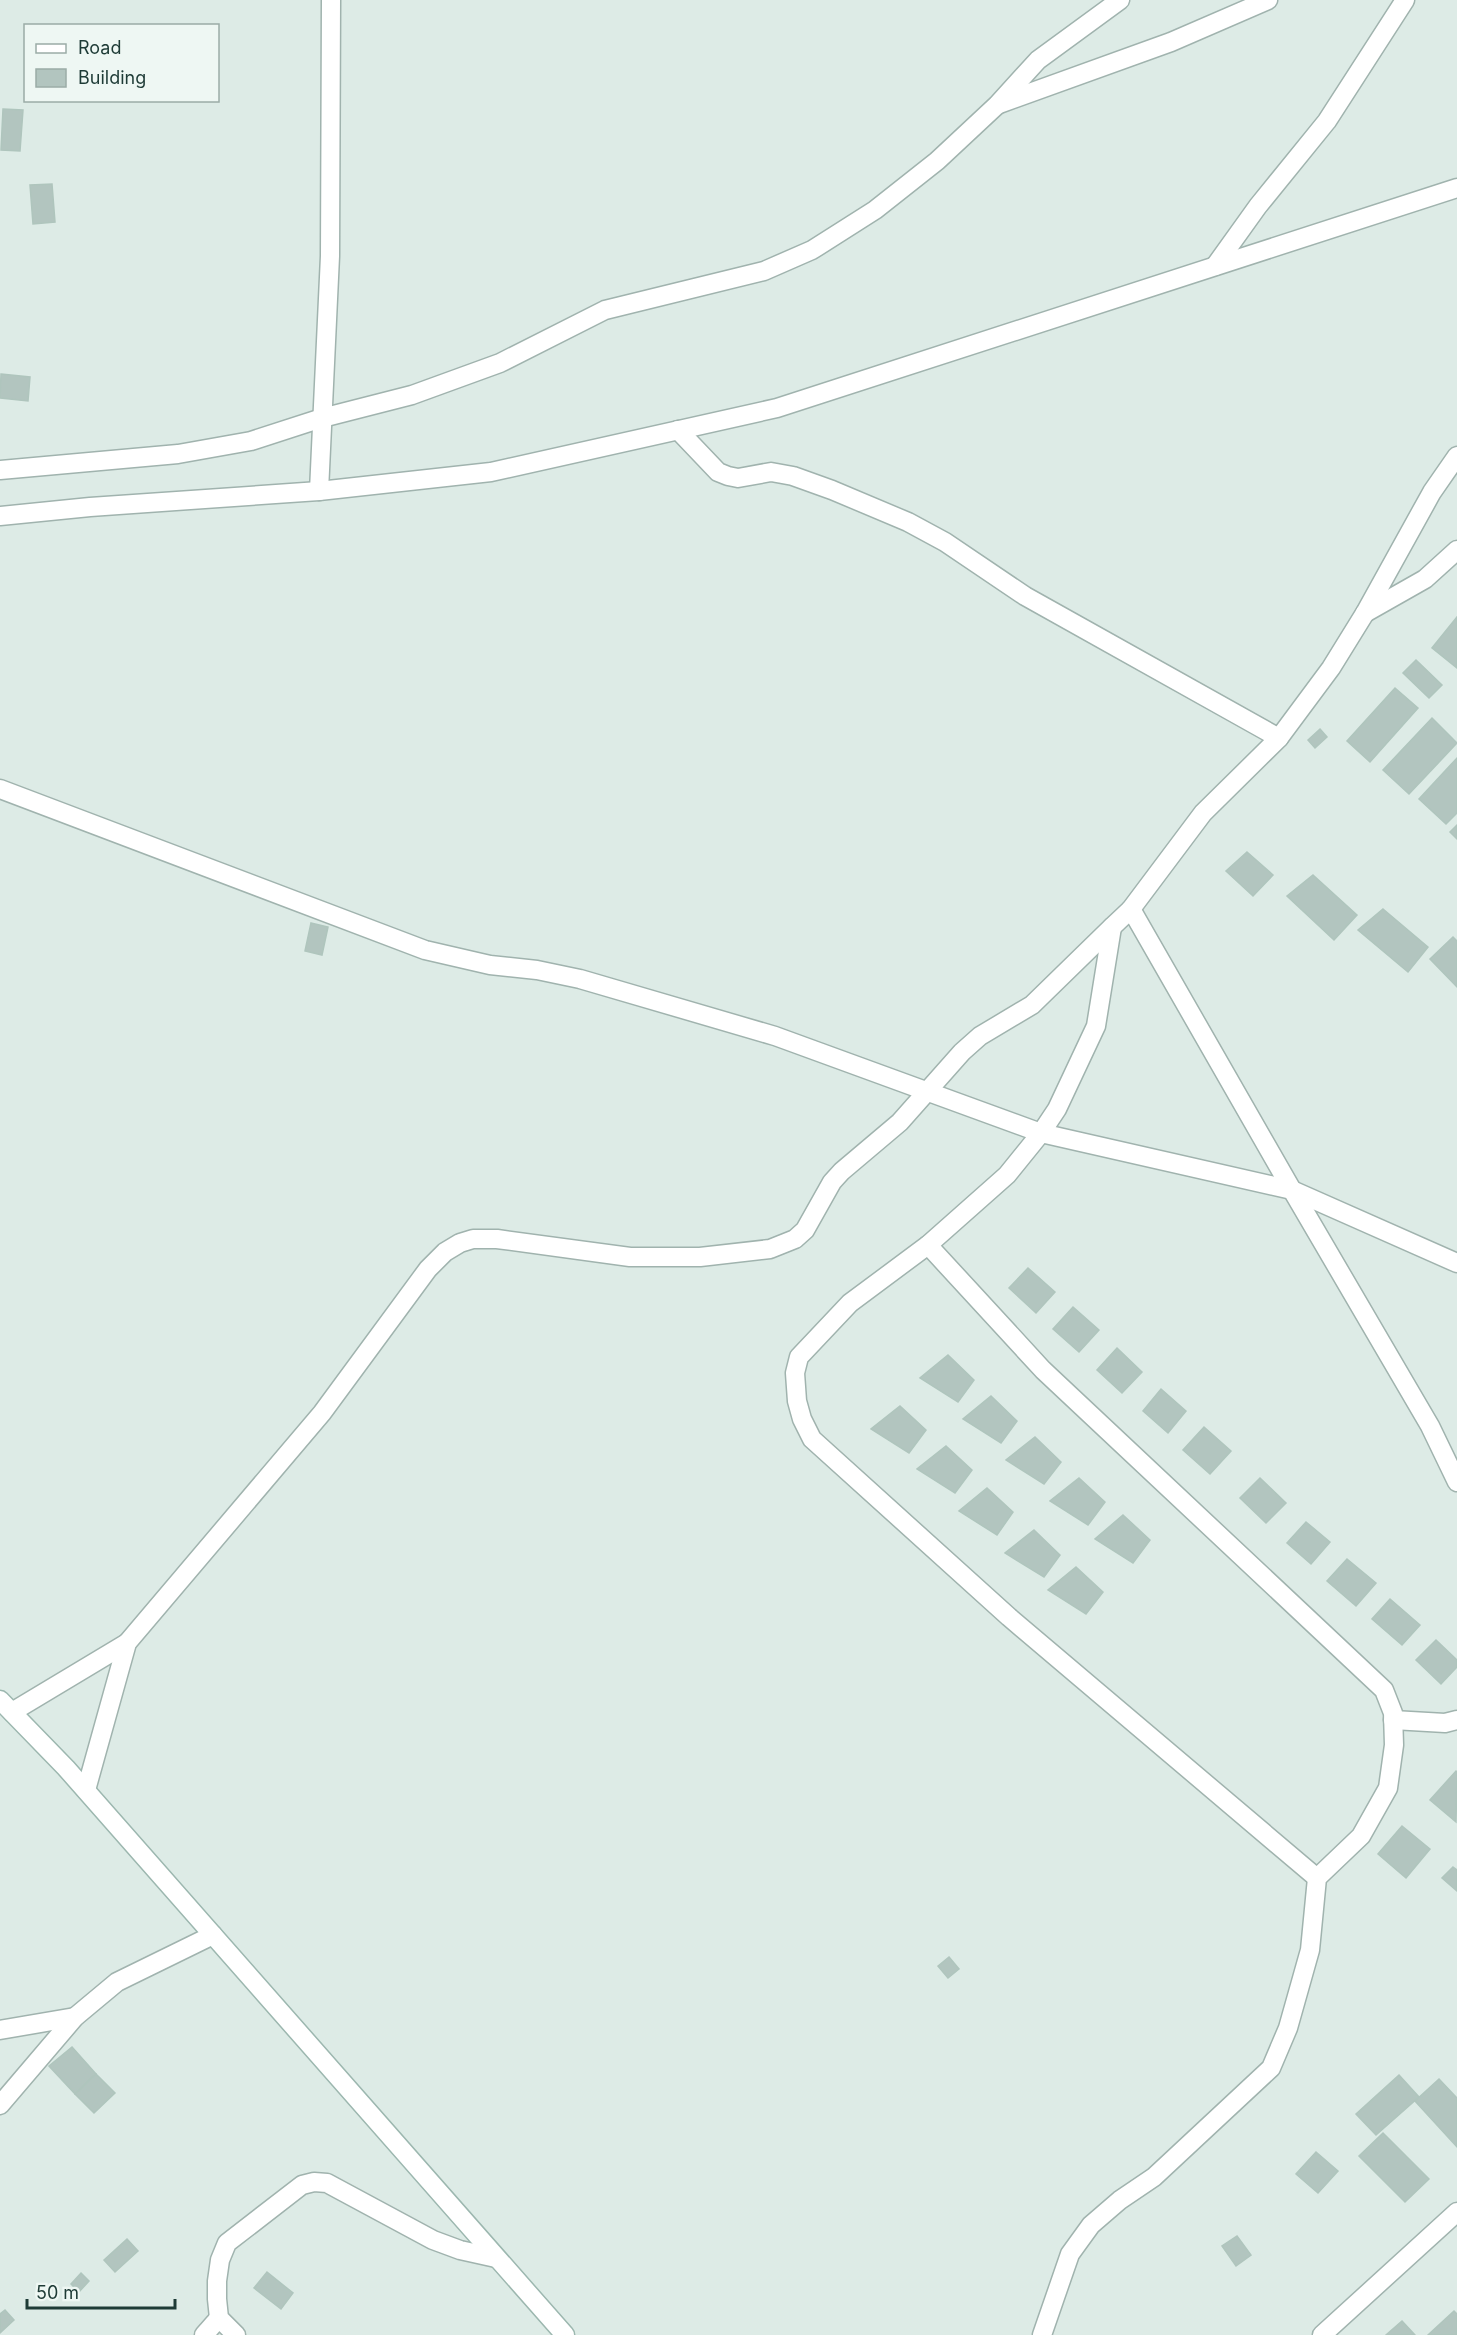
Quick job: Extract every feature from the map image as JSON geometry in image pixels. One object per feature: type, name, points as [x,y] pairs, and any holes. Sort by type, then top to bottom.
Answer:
[{"type":"street","points":[[319,491],[330,256],[331,0]]},
{"type":"street","points":[[0,470],[178,454],[251,441],[322,418],[412,395],[500,363],[605,310],[764,271],[812,250],[875,210],[936,161],[997,105],[1038,60],[1120,0]]},
{"type":"street","points":[[997,105],[1171,42],[1268,0]]},
{"type":"street","points":[[1215,266],[1258,206],[1327,121],[1406,0]]},
{"type":"street","points":[[0,516],[90,507],[319,491],[491,472],[777,408],[1457,188]]},
{"type":"street","points":[[678,430],[718,472],[738,478],[771,472],[793,476],[832,489],[908,522],[945,542],[1025,596],[1279,738]]},
{"type":"street","points":[[565,2335],[86,1790],[6,1706],[127,1643],[322,1413],[428,1269],[445,1252],[460,1243],[473,1239],[497,1239],[630,1257],[700,1257],[770,1249],[795,1239],[805,1230],[832,1182],[900,1122],[962,1052],[980,1036],[1032,1005],[1131,909],[1203,813],[1279,738],[1331,668],[1365,613],[1432,492],[1457,456]]},
{"type":"street","points":[[1365,613],[1425,579],[1457,550]]},
{"type":"street","points":[[0,789],[425,951],[490,965],[537,970],[580,979],[775,1036],[1041,1133],[1292,1190],[1457,1263]]},
{"type":"street","points":[[1131,909],[1430,1426],[1457,1482]]},
{"type":"street","points":[[1112,927],[1096,1026],[1057,1109],[1007,1175],[928,1245],[850,1304],[799,1357],[795,1374],[797,1401],[801,1419],[812,1439],[1009,1617],[1317,1878]]},
{"type":"street","points":[[928,1245],[1042,1370],[1384,1690],[1393,1713],[1394,1745],[1388,1788],[1361,1836],[1317,1878],[1310,1950],[1288,2028],[1270,2068],[1154,2178],[1120,2200],[1091,2225],[1070,2254],[1041,2335]]},
{"type":"street","points":[[1413,1245],[1457,1253]]},
{"type":"street","points":[[86,1790],[127,1643]]},
{"type":"street","points":[[1393,1720],[1446,1723],[1457,1720]]},
{"type":"street","points":[[0,2105],[75,2017],[117,1982],[213,1935]]},
{"type":"street","points":[[0,2030],[75,2017]]},
{"type":"street","points":[[236,2335],[219,2318],[217,2281],[220,2260],[227,2242],[302,2185],[314,2182],[327,2183],[433,2240],[460,2250],[496,2258]]},
{"type":"street","points":[[1322,2335],[1457,2212]]},
{"type":"street","points":[[204,2335],[219,2318]]},
{"type":"building","points":[[3,109],[23,110],[20,151],[1,150]]},
{"type":"building","points":[[52,184],[55,222],[33,224],[30,185]]},
{"type":"building","points":[[1,374],[30,377],[28,401],[0,398]]},
{"type":"building","points":[[1457,617],[1457,668],[1432,648]]},
{"type":"building","points":[[1416,660],[1442,685],[1429,698],[1403,673]]},
{"type":"building","points":[[1395,688],[1418,708],[1370,762],[1347,741]]},
{"type":"building","points":[[1432,718],[1457,743],[1409,794],[1383,770]]},
{"type":"building","points":[[1320,729],[1327,737],[1315,748],[1308,740]]},
{"type":"building","points":[[1457,758],[1457,813],[1446,824],[1419,799]]},
{"type":"building","points":[[1457,825],[1457,839],[1450,832]]},
{"type":"building","points":[[1247,852],[1273,875],[1253,896],[1226,871]]},
{"type":"building","points":[[1313,875],[1357,915],[1334,940],[1287,896]]},
{"type":"building","points":[[1383,909],[1428,947],[1408,972],[1358,930]]},
{"type":"building","points":[[311,923],[328,927],[322,955],[305,951]]},
{"type":"building","points":[[1453,937],[1457,941],[1457,987],[1430,959]]},
{"type":"building","points":[[1028,1268],[1055,1292],[1036,1313],[1009,1288]]},
{"type":"building","points":[[1073,1307],[1099,1330],[1079,1352],[1053,1329]]},
{"type":"building","points":[[1117,1348],[1142,1372],[1122,1393],[1097,1370]]},
{"type":"building","points":[[948,1355],[974,1380],[958,1402],[920,1378]]},
{"type":"building","points":[[1161,1389],[1186,1411],[1168,1433],[1143,1411]]},
{"type":"building","points":[[991,1396],[1017,1421],[1001,1443],[963,1419]]},
{"type":"building","points":[[900,1406],[926,1430],[909,1453],[871,1429]]},
{"type":"building","points":[[1204,1427],[1231,1451],[1210,1474],[1183,1450]]},
{"type":"building","points":[[1035,1437],[1061,1462],[1044,1484],[1006,1460]]},
{"type":"building","points":[[946,1446],[972,1470],[955,1493],[917,1469]]},
{"type":"building","points":[[1079,1478],[1105,1502],[1088,1525],[1050,1501]]},
{"type":"building","points":[[1260,1478],[1286,1503],[1266,1523],[1240,1498]]},
{"type":"building","points":[[987,1488],[1013,1512],[997,1535],[959,1511]]},
{"type":"building","points":[[1123,1515],[1150,1540],[1133,1563],[1095,1539]]},
{"type":"building","points":[[1306,1522],[1330,1542],[1311,1564],[1287,1543]]},
{"type":"building","points":[[1034,1530],[1060,1555],[1044,1577],[1005,1553]]},
{"type":"building","points":[[1347,1559],[1376,1583],[1356,1606],[1327,1581]]},
{"type":"building","points":[[1076,1567],[1103,1592],[1086,1614],[1048,1590]]},
{"type":"building","points":[[1390,1599],[1420,1625],[1402,1645],[1372,1619]]},
{"type":"building","points":[[1436,1640],[1457,1660],[1457,1667],[1441,1684],[1416,1660]]},
{"type":"building","points":[[1457,1772],[1456,1822],[1430,1800]]},
{"type":"building","points":[[1402,1826],[1430,1849],[1406,1878],[1378,1854]]},
{"type":"building","points":[[1453,1867],[1457,1870],[1457,1891],[1442,1878]]},
{"type":"building","points":[[949,1957],[959,1969],[948,1978],[938,1966]]},
{"type":"building","points":[[72,2047],[96,2074],[75,2094],[49,2066]]},
{"type":"building","points":[[96,2074],[115,2093],[94,2113],[75,2094]]},
{"type":"building","points":[[1399,2075],[1419,2097],[1376,2135],[1356,2114]]},
{"type":"building","points":[[1439,2079],[1457,2098],[1457,2147],[1415,2101]]},
{"type":"building","points":[[1383,2133],[1429,2179],[1405,2202],[1359,2156]]},
{"type":"building","points":[[1316,2152],[1338,2171],[1318,2193],[1296,2174]]},
{"type":"building","points":[[1237,2236],[1251,2255],[1236,2266],[1222,2246]]},
{"type":"building","points":[[127,2239],[138,2251],[115,2272],[104,2260]]},
{"type":"building","points":[[267,2272],[293,2293],[281,2309],[254,2288]]},
{"type":"building","points":[[81,2273],[89,2281],[79,2292],[71,2284]]},
{"type":"building","points":[[5,2310],[14,2320],[0,2333],[0,2314]]},
{"type":"building","points":[[1454,2311],[1457,2314],[1457,2335],[1428,2335]]},
{"type":"building","points":[[1402,2321],[1415,2335],[1386,2335]]}]
